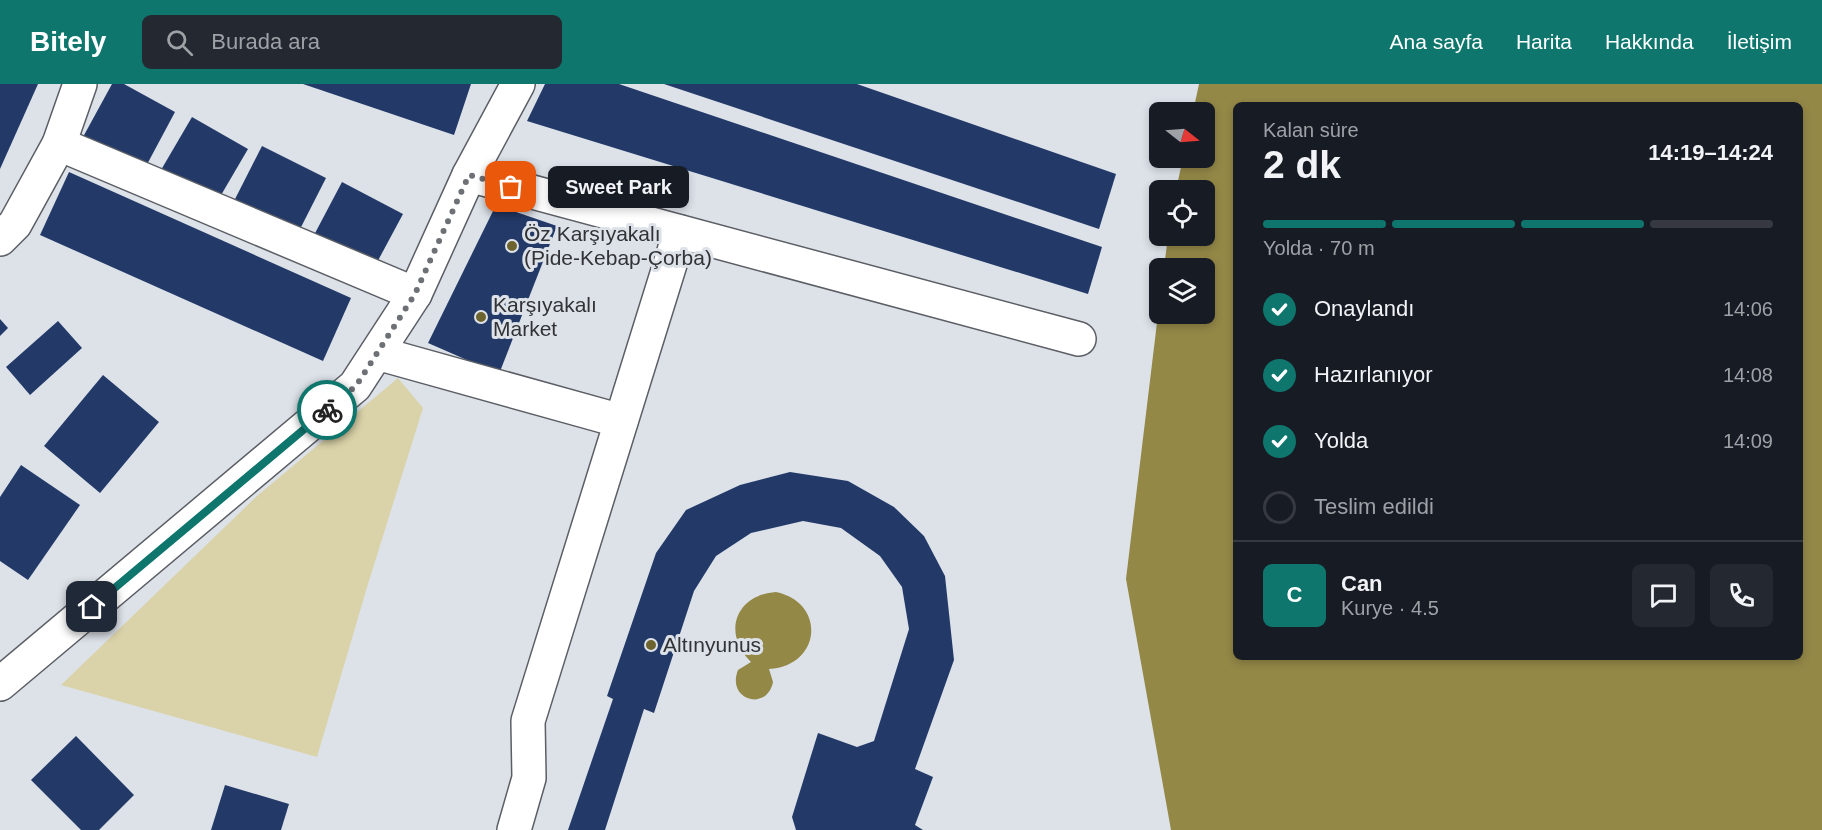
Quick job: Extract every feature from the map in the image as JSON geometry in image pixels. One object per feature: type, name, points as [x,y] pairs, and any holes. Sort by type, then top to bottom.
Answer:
[{"type":"street","points":[[0,239],[15,224],[59,144],[80,84]]},
{"type":"street","points":[[0,684],[356,386],[415,294],[469,175],[518,84]]},
{"type":"street","points":[[59,144],[415,294]]},
{"type":"street","points":[[469,175],[1079,339]]},
{"type":"street","points":[[514,830],[529,778],[528,721],[680,232]]},
{"type":"street","points":[[377,353],[621,421]]},
{"type":"shaded area","points":[[1199,84],[1822,84],[1822,830],[1171,830],[1126,579],[1157,324],[1215,324],[1215,258],[1165,258],[1167,246],[1215,246],[1215,180],[1178,180],[1181,168],[1215,168],[1215,102],[1195,102]]},
{"type":"shaded area","points":[[398,378],[423,408],[317,757],[61,685],[257,496]]},
{"type":"shaded area","points":[[776,592],[792,598],[804,608],[810,620],[811,634],[808,646],[799,657],[786,665],[769,669],[773,682],[769,691],[763,697],[749,698],[742,695],[736,680],[738,670],[751,662],[737,640],[735,628],[737,618],[742,608],[751,600]]},
{"type":"building","points":[[0,84],[38,84],[0,169]]},
{"type":"building","points":[[112,84],[124,84],[175,112],[144,170],[83,137]]},
{"type":"building","points":[[303,84],[471,84],[454,135]]},
{"type":"building","points":[[545,84],[619,84],[1102,247],[1088,294],[527,121]]},
{"type":"building","points":[[664,84],[857,84],[1116,174],[1099,229]]},
{"type":"building","points":[[192,117],[248,149],[217,202],[161,170]]},
{"type":"building","points":[[262,146],[326,178],[296,237],[232,205]]},
{"type":"building","points":[[69,172],[351,298],[323,361],[40,235]]},
{"type":"building","points":[[342,182],[403,214],[374,268],[313,237]]},
{"type":"building","points":[[496,205],[557,226],[499,374],[428,343]]},
{"type":"building","points":[[0,319],[8,328],[0,336]]},
{"type":"building","points":[[58,321],[82,348],[30,395],[6,367]]},
{"type":"building","points":[[103,375],[159,422],[100,493],[44,446]]},
{"type":"building","points":[[21,465],[80,505],[28,580],[0,561],[0,497]]},
{"type":"building","name":"Altınyunus","points":[[790,472],[848,481],[894,507],[924,536],[945,576],[954,660],[915,769],[933,777],[915,825],[923,830],[796,830],[792,817],[818,733],[857,747],[874,741],[909,629],[902,587],[880,556],[841,528],[803,521],[751,533],[716,556],[694,591],[654,713],[644,709],[605,830],[568,830],[613,699],[607,696],[656,553],[686,510],[740,485]]},
{"type":"building","points":[[76,736],[134,795],[99,830],[81,830],[31,780]]},
{"type":"building","points":[[225,785],[289,804],[281,830],[211,830]]},
{"type":"way so far","points":[[327,410],[356,386],[415,294],[469,175],[511,187]]},
{"type":"place","name":"Sweet Park","points":[[511,187]]},
{"type":"place","name":"Öz Karşıyakalı (Pide-Kebap-Çorba)","points":[[512,246]]},
{"type":"place","name":"Karşıyakalı Market","points":[[481,317]]},
{"type":"place","name":"Altınyunus","points":[[651,645]]},
{"type":"route","points":[[92,607],[327,410]]}]
